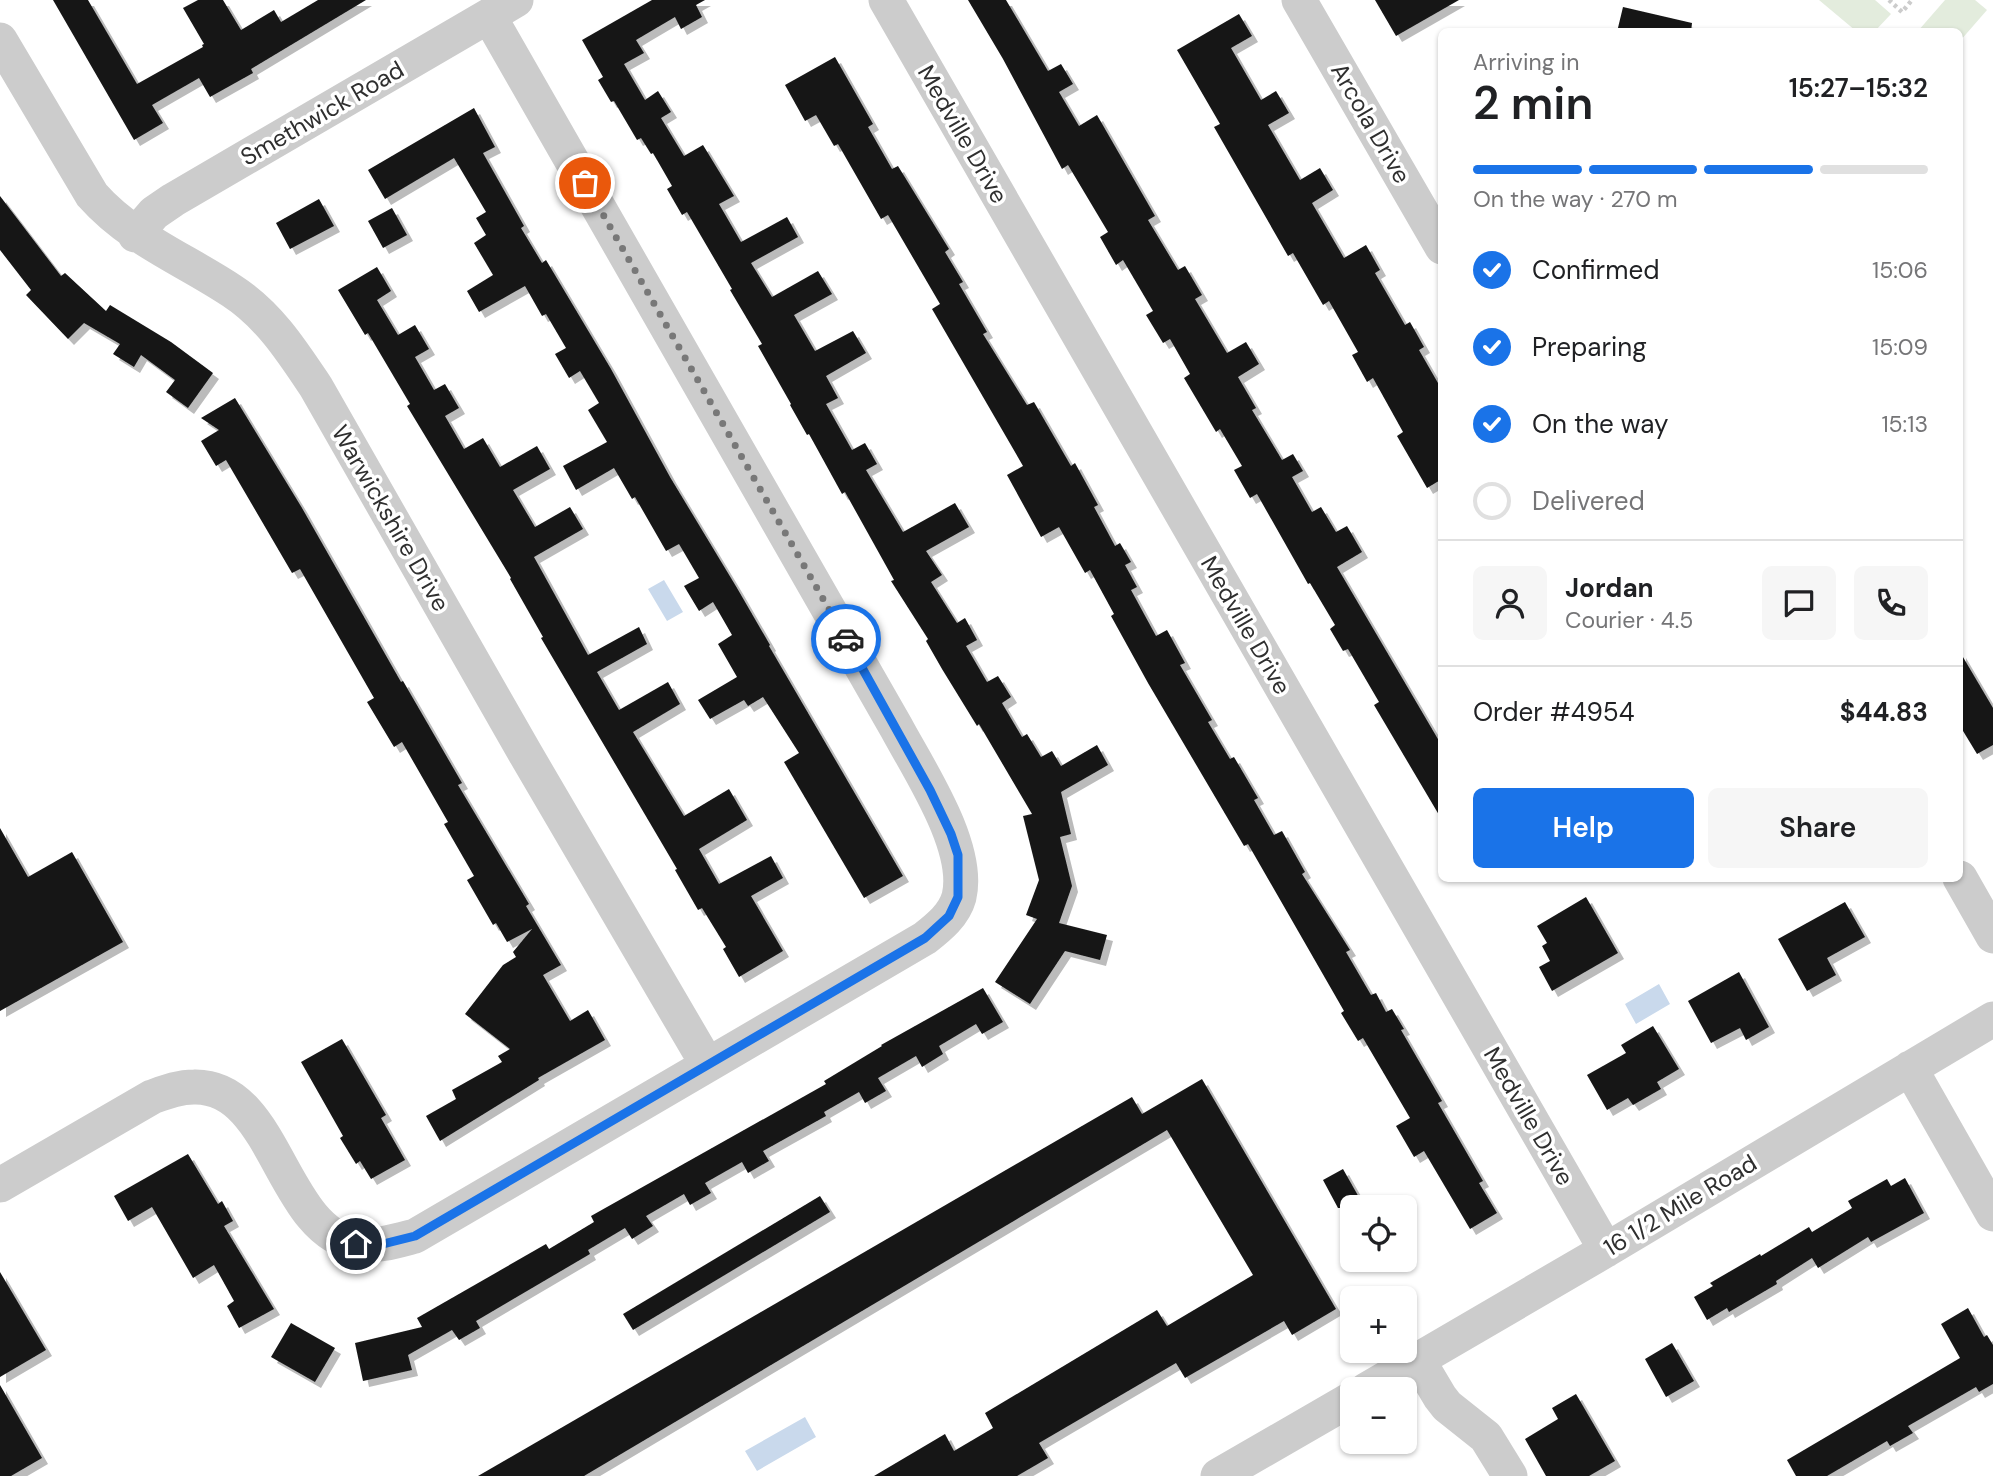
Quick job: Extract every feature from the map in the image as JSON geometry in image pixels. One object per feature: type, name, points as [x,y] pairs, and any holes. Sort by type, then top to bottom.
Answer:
[{"type":"street","name":"Medville Drive","points":[[886,0],[1606,1250]]},
{"type":"street","name":"Arcola Drive","points":[[1299,0],[1438,240]]},
{"type":"street","name":"Smethwick Road","points":[[135,235],[154,213],[173,200],[503,8]]},
{"type":"street","points":[[0,1185],[152,1097],[177,1088],[196,1086],[212,1089],[246,1112],[311,1216],[337,1238],[356,1244],[383,1244],[415,1236],[925,938],[949,916],[958,897],[958,855],[930,790],[503,8]]},
{"type":"street","name":"Warwickshire Drive","points":[[0,40],[92,195],[109,214],[135,235],[233,292],[268,321],[291,349],[316,387],[707,1064]]},
{"type":"street","points":[[1962,882],[1993,936]]},
{"type":"street","name":"16 1/2 Mile Road","points":[[1389,1377],[1993,1019]]},
{"type":"street","points":[[1910,1068],[1993,1214]]},
{"type":"street","points":[[1418,1360],[1447,1406],[1486,1437],[1510,1476]]},
{"type":"street","points":[[1219,1476],[1340,1406]]},
{"type":"path","points":[[1889,0],[1902,12],[1912,0]]},
{"type":"green space","points":[[1819,0],[1875,0],[1891,14],[1878,28],[1852,28]]},
{"type":"green space","points":[[1945,0],[1975,0],[1987,10],[1963,38],[1963,28],[1921,28]]},
{"type":"water","points":[[664,580],[683,612],[667,621],[648,589]]},
{"type":"water","points":[[1659,984],[1670,1004],[1636,1024],[1625,1004]]},
{"type":"water","points":[[805,1417],[816,1437],[757,1471],[745,1451]]},
{"type":"building","points":[[53,0],[88,0],[137,84],[203,47],[204,44],[183,8],[198,0],[223,0],[241,30],[274,10],[281,22],[318,0],[366,0],[251,69],[253,73],[210,97],[199,78],[152,105],[163,123],[134,140]]},
{"type":"building","points":[[652,0],[705,0],[696,5],[702,17],[681,29],[675,17],[636,40],[644,53],[624,64],[645,100],[658,91],[671,112],[661,118],[684,156],[703,145],[734,196],[719,204],[741,242],[787,217],[798,237],[751,263],[772,297],[818,271],[832,294],[794,315],[815,351],[853,331],[866,353],[826,376],[838,398],[826,404],[852,450],[865,443],[877,464],[866,470],[903,532],[955,503],[969,527],[926,551],[942,575],[931,582],[957,623],[965,618],[977,640],[966,646],[987,682],[998,676],[1011,697],[1002,703],[1022,737],[1027,734],[1041,757],[1052,751],[1061,766],[1097,745],[1108,765],[1061,792],[1071,834],[1060,837],[1072,886],[1059,923],[1107,935],[1100,960],[1065,951],[1030,1004],[995,982],[1037,919],[1026,915],[1039,880],[1023,816],[1032,814],[979,724],[977,726],[942,669],[926,641],[928,639],[891,581],[894,580],[845,492],[842,494],[809,434],[807,435],[758,346],[762,344],[730,290],[732,289],[687,212],[682,215],[667,189],[672,186],[653,153],[651,154],[641,138],[637,140],[598,80],[603,77],[582,40]]},
{"type":"building","points":[[968,0],[1006,0],[1048,71],[1061,64],[1073,84],[1059,92],[1079,126],[1097,115],[1155,216],[1148,220],[1178,270],[1185,266],[1202,295],[1195,299],[1227,353],[1246,342],[1259,364],[1238,377],[1256,408],[1252,410],[1282,460],[1293,454],[1303,471],[1292,477],[1312,512],[1321,507],[1336,532],[1347,526],[1362,552],[1337,567],[1438,739],[1438,813],[1374,705],[1379,702],[1348,649],[1343,651],[1330,629],[1335,625],[1310,583],[1308,584],[1257,494],[1250,498],[1234,470],[1242,466],[1220,429],[1216,432],[1184,378],[1190,374],[1170,339],[1163,343],[1146,315],[1153,311],[1123,260],[1116,265],[1100,237],[1108,232],[1068,165],[1062,169]]},
{"type":"building","points":[[1375,0],[1459,0],[1396,36]]},
{"type":"building","points":[[1623,7],[1692,23],[1691,28],[1618,28]]},
{"type":"building","points":[[1239,14],[1252,36],[1231,48],[1261,100],[1276,91],[1289,113],[1268,125],[1300,180],[1320,168],[1333,190],[1312,203],[1344,258],[1366,245],[1380,270],[1375,273],[1405,325],[1410,322],[1424,347],[1419,350],[1438,383],[1438,481],[1427,488],[1397,436],[1403,432],[1373,378],[1367,382],[1352,355],[1358,352],[1329,301],[1323,305],[1293,253],[1288,256],[1214,127],[1220,124],[1177,50]]},
{"type":"building","points":[[835,57],[873,124],[868,127],[892,169],[898,166],[949,249],[945,252],[963,282],[959,284],[987,332],[983,334],[1027,405],[1034,402],[1071,466],[1075,463],[1098,505],[1094,507],[1115,546],[1120,543],[1131,562],[1125,565],[1137,587],[1131,590],[1156,636],[1167,630],[1185,663],[1180,665],[1212,720],[1208,722],[1230,759],[1234,757],[1258,798],[1254,800],[1274,835],[1282,831],[1305,872],[1302,874],[1350,950],[1346,952],[1371,995],[1376,993],[1386,1012],[1392,1009],[1404,1029],[1401,1030],[1442,1101],[1438,1103],[1483,1181],[1479,1183],[1497,1213],[1470,1229],[1424,1151],[1414,1157],[1396,1126],[1410,1118],[1363,1038],[1358,1041],[1341,1013],[1344,1011],[1248,844],[1244,846],[1148,683],[1111,616],[1114,614],[1090,570],[1085,573],[1059,527],[1041,537],[1007,475],[1023,466],[932,309],[940,304],[888,215],[881,219],[838,144],[834,146],[816,115],[805,121],[785,85]]},
{"type":"building","points":[[474,108],[495,147],[483,153],[524,226],[521,228],[542,263],[546,260],[611,369],[670,477],[903,876],[864,898],[784,762],[799,753],[763,697],[748,706],[744,700],[710,719],[698,700],[737,677],[718,644],[732,635],[713,602],[699,611],[684,586],[699,578],[679,544],[666,551],[635,497],[632,499],[614,468],[576,490],[563,466],[607,442],[588,410],[599,403],[580,371],[569,378],[555,354],[566,348],[546,314],[542,316],[525,286],[479,312],[467,291],[493,275],[474,243],[486,235],[476,218],[486,212],[454,158],[385,199],[368,170]]},
{"type":"building","points":[[0,196],[61,276],[65,273],[106,311],[110,305],[171,342],[213,373],[188,408],[166,392],[175,380],[141,355],[134,367],[113,354],[120,344],[84,323],[68,339],[26,295],[31,290],[0,250]]},
{"type":"building","points":[[319,199],[334,226],[290,249],[276,223]]},
{"type":"building","points":[[392,208],[407,235],[383,248],[368,221]]},
{"type":"building","points":[[377,267],[391,291],[377,300],[398,335],[415,325],[429,349],[415,357],[434,390],[445,384],[459,408],[445,416],[464,449],[483,438],[500,467],[537,446],[550,469],[513,490],[535,527],[570,507],[583,529],[534,557],[588,655],[639,627],[647,644],[597,672],[619,710],[668,682],[680,704],[633,732],[684,816],[729,789],[747,820],[699,849],[719,884],[771,856],[783,878],[751,896],[783,951],[739,977],[723,949],[726,947],[702,908],[698,910],[675,870],[677,869],[541,638],[543,637],[511,578],[407,406],[410,404],[368,333],[365,335],[338,290]]},
{"type":"building","points":[[235,398],[302,508],[401,682],[403,681],[462,783],[458,785],[529,904],[526,906],[561,965],[543,975],[570,1021],[588,1010],[605,1040],[538,1078],[539,1080],[440,1141],[426,1116],[456,1099],[452,1090],[502,1062],[498,1056],[510,1049],[465,1014],[503,965],[516,957],[513,952],[532,929],[507,942],[496,923],[493,925],[467,880],[474,876],[444,824],[448,822],[402,742],[394,747],[367,702],[374,698],[300,569],[292,573],[226,460],[216,466],[201,441],[219,430],[201,418]]},
{"type":"building","points":[[1963,657],[1993,708],[1993,745],[1977,754],[1963,731]]},
{"type":"building","points":[[0,828],[28,877],[72,852],[123,942],[0,1011]]},
{"type":"building","points":[[1586,897],[1618,953],[1552,991],[1539,967],[1550,961],[1542,946],[1547,943],[1537,926]]},
{"type":"building","points":[[1845,902],[1865,937],[1827,958],[1836,975],[1807,991],[1778,939]]},
{"type":"building","points":[[1739,972],[1769,1027],[1746,1040],[1740,1028],[1711,1043],[1688,1001]]},
{"type":"building","points":[[983,988],[1003,1022],[982,1034],[976,1024],[939,1046],[943,1054],[922,1067],[916,1056],[878,1078],[886,1091],[865,1103],[859,1092],[824,1112],[826,1116],[763,1151],[769,1161],[748,1173],[742,1162],[705,1183],[711,1193],[690,1205],[684,1194],[646,1216],[653,1226],[632,1239],[625,1228],[588,1250],[590,1254],[476,1321],[480,1328],[459,1340],[452,1330],[408,1355],[412,1370],[363,1381],[355,1343],[422,1327],[417,1318],[546,1244],[549,1249],[594,1222],[591,1216],[826,1084],[824,1081],[881,1045]]},
{"type":"building","points":[[1653,1026],[1679,1069],[1657,1082],[1661,1089],[1633,1105],[1628,1098],[1607,1110],[1587,1075],[1626,1053],[1621,1045]]},
{"type":"building","points":[[342,1039],[386,1115],[381,1118],[405,1160],[371,1179],[360,1161],[356,1164],[340,1138],[343,1136],[301,1062]]},
{"type":"building","points":[[1202,1079],[1336,1309],[1292,1335],[1284,1321],[1185,1378],[1176,1363],[1039,1443],[1048,1458],[1017,1476],[874,1476],[945,1434],[954,1451],[993,1428],[985,1413],[1157,1310],[1167,1326],[1253,1275],[1167,1130],[584,1476],[478,1476],[1132,1097],[1142,1114]]},
{"type":"building","points":[[188,1154],[218,1204],[222,1201],[233,1221],[224,1226],[274,1309],[239,1328],[227,1306],[234,1301],[214,1265],[193,1278],[152,1207],[128,1221],[114,1196]]},
{"type":"building","points":[[1343,1169],[1358,1195],[1340,1195],[1338,1208],[1323,1180]]},
{"type":"building","points":[[1905,1178],[1924,1213],[1871,1242],[1868,1237],[1818,1268],[1812,1258],[1776,1281],[1777,1284],[1729,1312],[1727,1308],[1707,1320],[1694,1297],[1713,1286],[1710,1283],[1809,1227],[1812,1232],[1852,1208],[1848,1201],[1887,1179],[1891,1186]]},
{"type":"building","points":[[820,1196],[830,1212],[633,1330],[623,1314]]},
{"type":"building","points":[[0,1272],[46,1350],[0,1377]]},
{"type":"building","points":[[1968,1308],[1984,1337],[1987,1335],[1993,1345],[1993,1384],[1979,1392],[1976,1387],[1908,1426],[1913,1433],[1890,1446],[1887,1441],[1827,1476],[1796,1476],[1787,1460],[1960,1358],[1941,1324]]},
{"type":"building","points":[[291,1323],[335,1348],[315,1382],[271,1357]]},
{"type":"building","points":[[1672,1343],[1694,1381],[1666,1397],[1645,1359]]},
{"type":"building","points":[[0,1385],[42,1458],[11,1476],[0,1476]]},
{"type":"building","points":[[1576,1394],[1615,1461],[1589,1476],[1546,1476],[1525,1439],[1558,1419],[1552,1408]]},
{"type":"way so far","points":[[585,183],[846,639]]},
{"type":"route","points":[[356,1244],[383,1244],[415,1236],[925,938],[949,916],[958,897],[960,875],[958,855],[951,834],[930,790],[846,639]]}]
